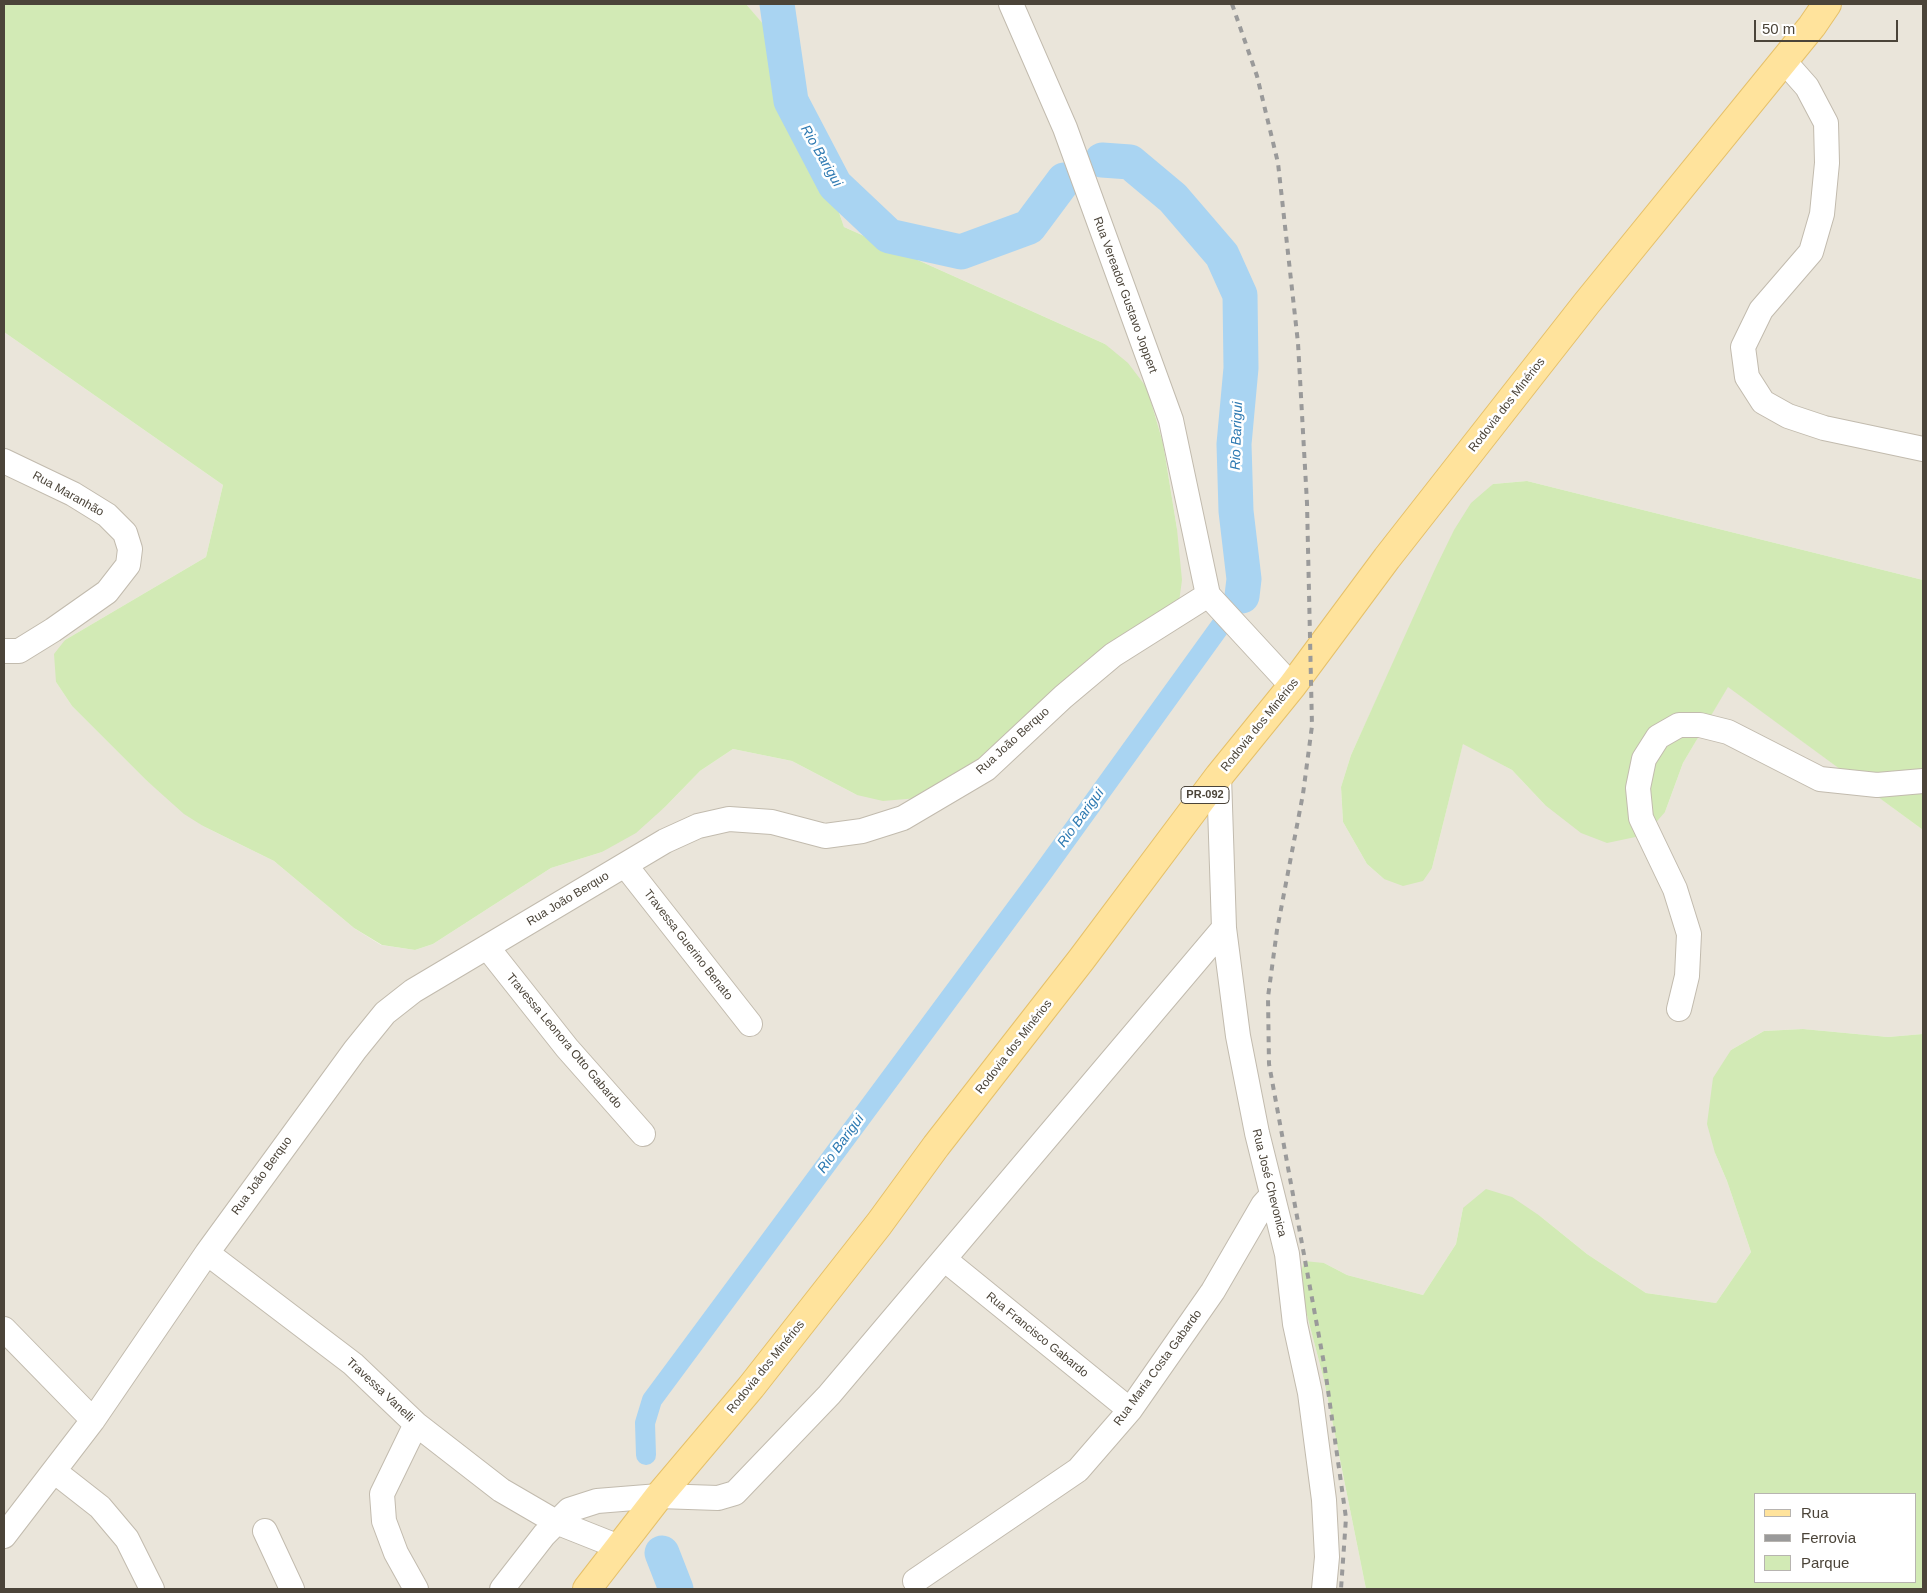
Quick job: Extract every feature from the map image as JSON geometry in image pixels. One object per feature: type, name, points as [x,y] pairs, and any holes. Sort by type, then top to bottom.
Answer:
[{"type":"main road","name":"Rodovia dos Minérios","points":[[587,1589],[658,1496],[751,1387],[879,1224],[936,1146],[1081,960],[1219,776],[1292,686],[1382,566],[1586,304],[1812,26],[1827,4]]},
{"type":"street","name":"Rua Vereador Gustavo Joppert","points":[[1011,4],[1065,128],[1171,420],[1208,595]]},
{"type":"street","points":[[1784,60],[1807,87],[1826,123],[1827,163],[1822,214],[1811,252],[1761,310],[1743,347],[1748,377],[1763,402],[1788,416],[1824,428],[1923,449]]},
{"type":"street","name":"Rua Maranhão","points":[[4,461],[73,494],[107,515],[125,533],[130,549],[128,566],[107,592],[53,630],[9,654]]},
{"type":"street","points":[[1208,595],[1292,686]]},
{"type":"street","name":"Rua João Berquo","points":[[4,1536],[93,1420],[207,1253],[355,1050],[385,1013],[413,992],[487,946],[665,841],[698,826],[729,819],[772,822],[825,836],[862,831],[903,818],[986,769],[1063,696],[1113,655],[1208,595]]},
{"type":"street","points":[[1678,1009],[1688,976],[1689,934],[1675,889],[1642,818],[1638,788],[1644,758],[1658,736],[1679,725],[1700,725],[1728,732],[1820,779],[1877,785],[1923,781]]},
{"type":"street","name":"Rua José Chevonica","points":[[1219,776],[1224,928],[1238,1036],[1256,1133],[1287,1254],[1294,1324],[1310,1393],[1324,1500],[1327,1557],[1324,1589]]},
{"type":"street","name":"Travessa Guerino Benato","points":[[625,865],[750,1024]]},
{"type":"street","points":[[502,1589],[556,1522],[569,1510],[597,1501],[658,1496],[718,1498],[735,1493],[829,1395],[1224,928]]},
{"type":"street","name":"Travessa Leonora Otto Gabardo","points":[[487,946],[567,1048],[643,1134]]},
{"type":"street","name":"Rua Maria Costa Gabardo","points":[[915,1581],[1078,1470],[1130,1410],[1213,1291],[1263,1206],[1272,1195]]},
{"type":"street","name":"Travessa Vanelli","points":[[207,1253],[353,1364],[416,1424],[502,1490],[556,1522],[619,1547]]},
{"type":"street","name":"Rua Francisco Gabardo","points":[[944,1259],[1130,1410]]},
{"type":"street","points":[[4,1329],[93,1420]]},
{"type":"street","points":[[416,1424],[382,1494],[384,1521],[396,1553],[416,1589]]},
{"type":"street","points":[[54,1471],[100,1507],[127,1539],[152,1589]]},
{"type":"street","points":[[265,1530],[292,1589]]},
{"type":"shaded area","points":[[746,4],[1923,4],[1923,580],[1527,481],[1493,484],[1454,531],[1351,755],[1341,787],[1343,822],[1367,864],[1384,879],[1432,868],[1463,743],[1512,770],[1545,805],[1665,812],[1683,763],[1728,686],[1923,830],[1923,1034],[1888,1037],[1803,1029],[1764,1031],[1731,1050],[1715,1153],[1727,1181],[1751,1252],[1716,1303],[1646,1293],[1587,1254],[1540,1216],[1463,1208],[1456,1244],[1423,1295],[1347,1275],[1324,1263],[1303,1300],[1324,1380],[1366,1589],[4,1589],[4,332],[223,485],[206,557],[65,640],[56,682],[72,706],[146,780],[203,826],[274,861],[354,928],[381,945],[415,950],[433,944],[551,868],[602,852],[666,806],[700,771],[733,749],[792,761],[857,795],[1177,529],[1163,443],[1147,388],[1105,344],[844,227],[782,47]]},
{"type":"green space","points":[[4,4],[746,4],[782,46],[844,227],[1105,344],[1128,363],[1147,388],[1163,443],[1177,529],[1182,580],[1179,602],[978,765],[918,798],[883,801],[857,795],[792,761],[733,749],[700,771],[636,833],[602,852],[551,868],[433,944],[415,950],[382,945],[354,928],[274,861],[203,826],[184,814],[146,780],[72,706],[56,682],[54,654],[65,640],[206,557],[223,485],[4,332]]},
{"type":"green space","points":[[1527,481],[1923,580],[1923,830],[1728,687],[1683,763],[1665,812],[1645,835],[1607,843],[1581,833],[1545,805],[1512,770],[1463,744],[1432,868],[1423,881],[1403,886],[1384,879],[1367,864],[1343,822],[1341,787],[1351,755],[1435,569],[1454,530],[1471,503],[1493,484]]},
{"type":"green space","points":[[1803,1029],[1888,1037],[1923,1034],[1923,1589],[1366,1589],[1324,1380],[1303,1300],[1300,1277],[1304,1261],[1324,1263],[1347,1275],[1423,1295],[1456,1244],[1463,1208],[1486,1189],[1512,1197],[1540,1216],[1587,1254],[1646,1293],[1716,1303],[1751,1252],[1727,1181],[1715,1153],[1707,1124],[1713,1078],[1731,1050],[1764,1031]]},
{"type":"waterway","name":"Rio Barigui","points":[[777,4],[791,101],[835,185],[889,236],[961,252],[1029,227],[1064,180]]},
{"type":"waterway","name":"Rio Barigui","points":[[1102,160],[1130,162],[1173,198],[1222,255],[1240,295],[1241,368],[1234,444],[1236,511],[1244,579],[1242,596]]},
{"type":"waterway","name":"Rio Barigui","points":[[646,1455],[645,1423],[652,1400],[1043,872],[1242,596]]},
{"type":"waterway","name":"Rio Barigui","points":[[662,1553],[676,1589]]},
{"type":"railway","points":[[1232,4],[1257,76],[1278,163],[1298,343],[1307,503],[1312,726],[1303,794],[1277,930],[1268,997],[1269,1064],[1325,1369],[1346,1518],[1341,1589]]}]
